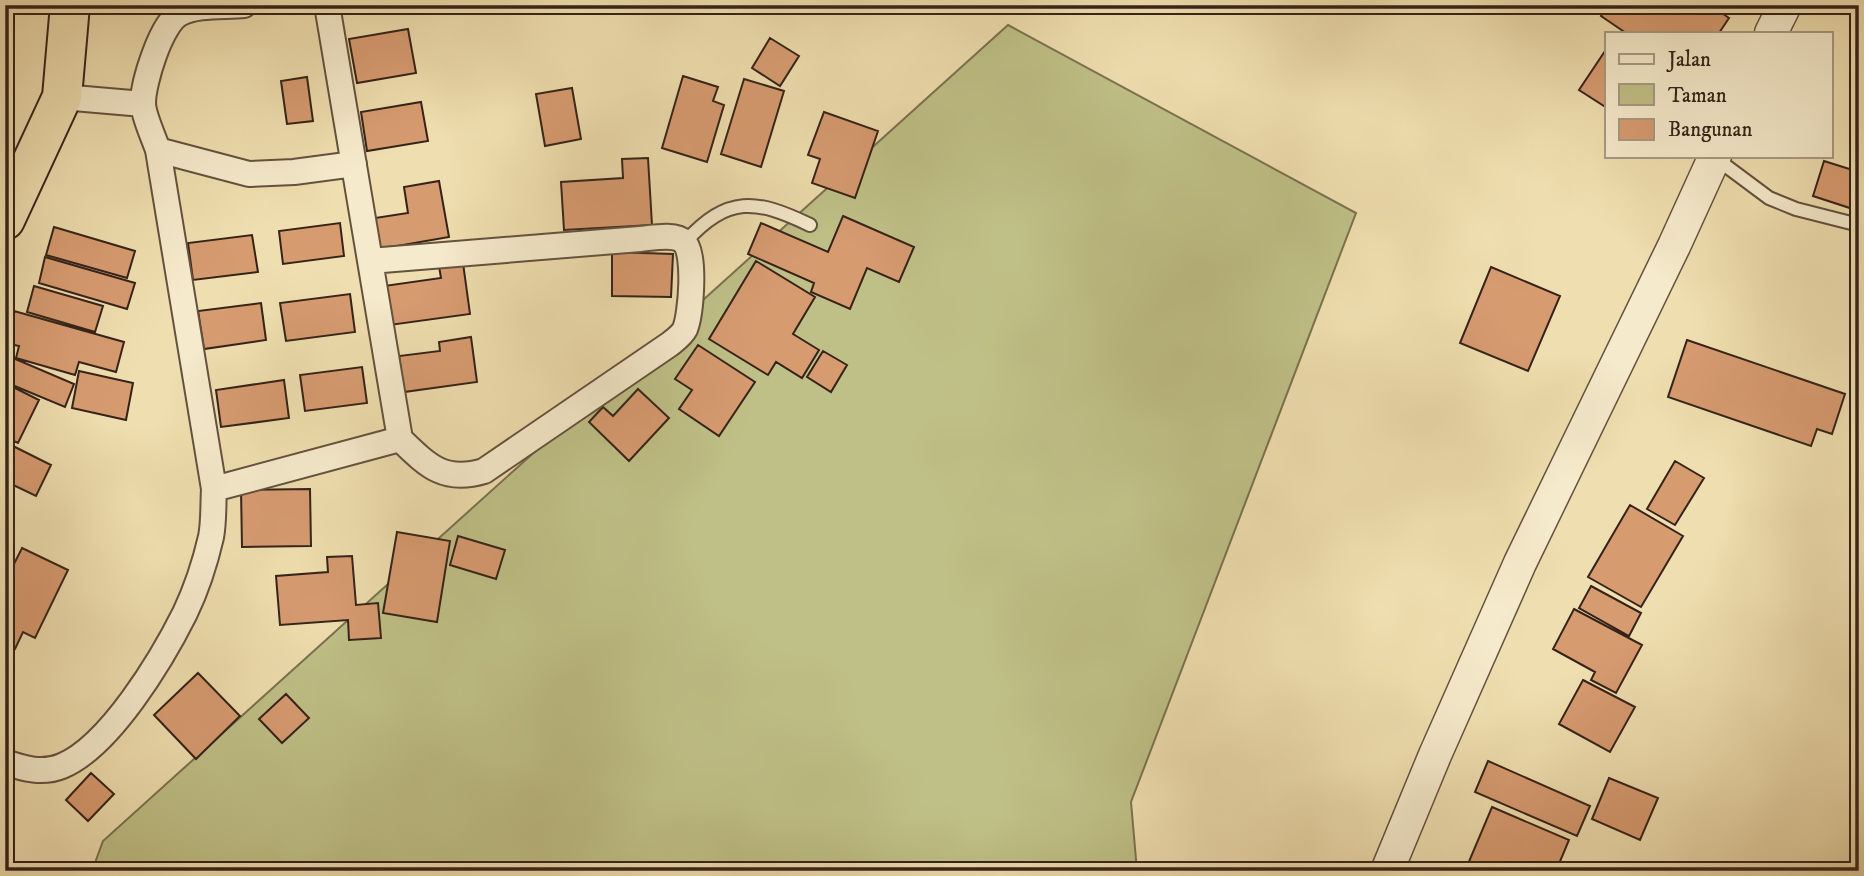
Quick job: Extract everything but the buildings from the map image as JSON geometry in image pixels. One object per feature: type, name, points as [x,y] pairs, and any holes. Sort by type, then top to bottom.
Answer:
[{"type":"highway","points":[[5,220],[62,97],[70,5]]},
{"type":"street","points":[[5,762],[35,771],[61,766],[87,751],[122,713],[158,659],[185,612],[200,575],[212,534],[214,489],[158,150],[143,104],[156,48],[167,24],[178,14],[195,8],[244,5]]},
{"type":"street","points":[[327,5],[354,164],[370,261],[400,439],[424,462],[446,474],[465,477],[484,471],[659,352],[684,332],[691,311],[690,252],[685,242],[666,237],[370,261]]},
{"type":"street","points":[[1772,32],[1785,5]]},
{"type":"street","points":[[62,97],[143,104]]},
{"type":"street","points":[[158,150],[249,174],[294,172],[354,164]]},
{"type":"street","points":[[1387,871],[1434,755],[1520,563],[1674,246],[1713,158]]},
{"type":"street","points":[[214,489],[400,439]]},
{"type":"lane","points":[[1717,158],[1769,198],[1796,209],[1859,225]]},
{"type":"lane","points":[[685,242],[702,224],[722,211],[740,205],[760,206],[784,212],[810,225]]},
{"type":"green space","points":[[1008,25],[1356,213],[1131,802],[1137,871],[92,871],[103,841]]}]
